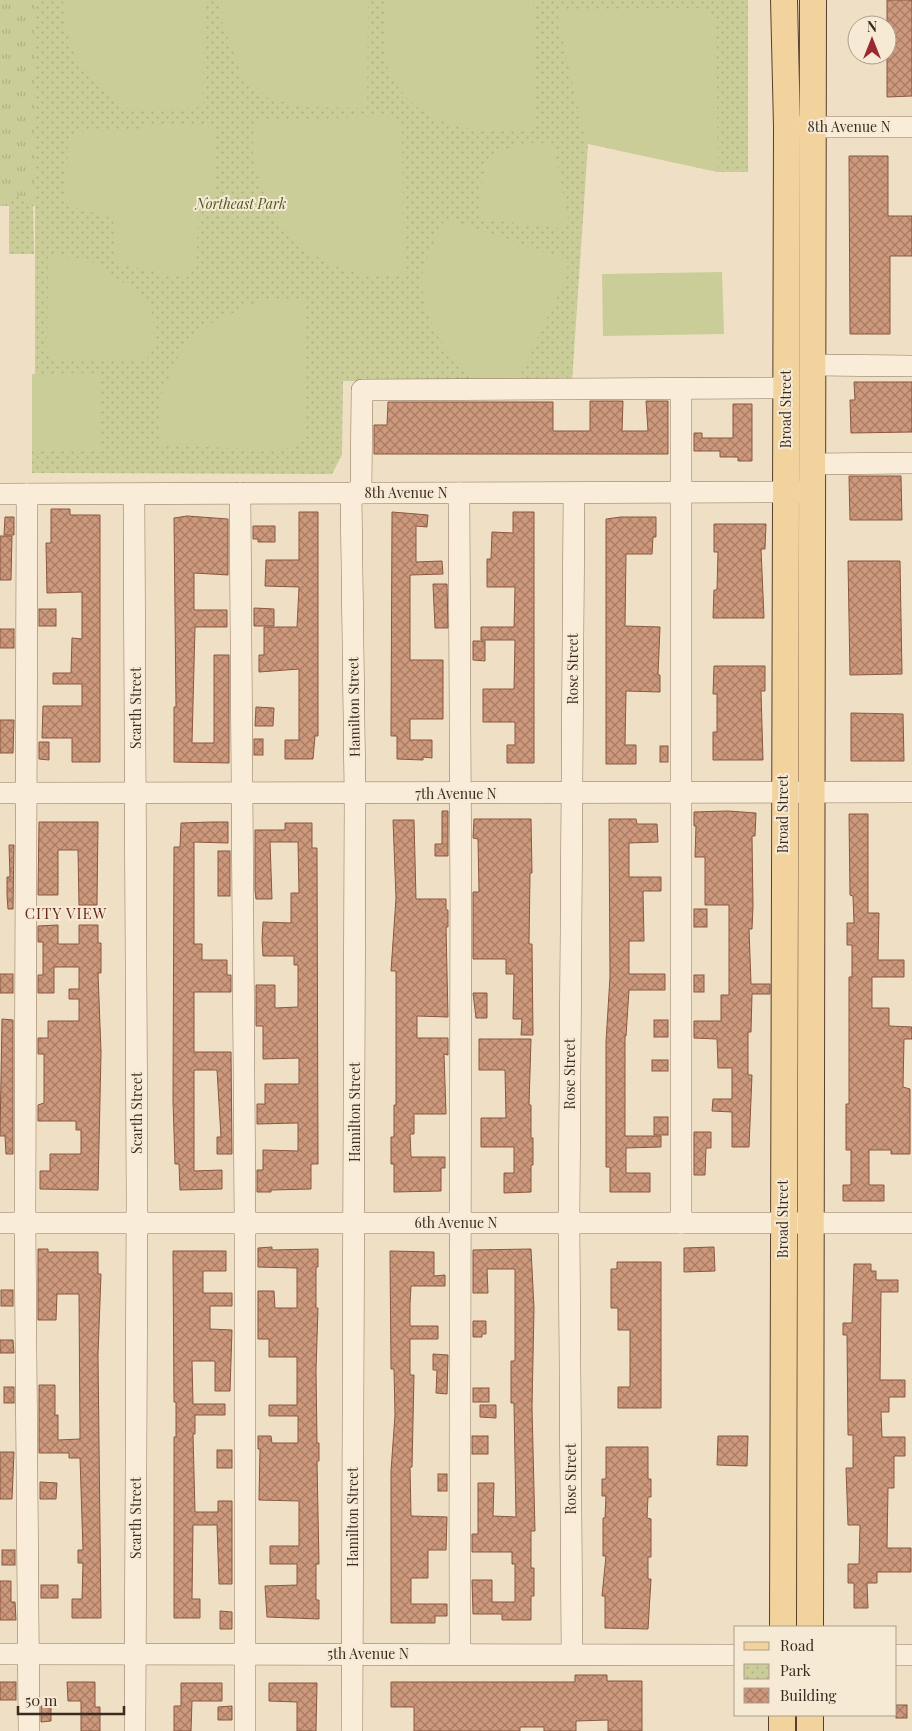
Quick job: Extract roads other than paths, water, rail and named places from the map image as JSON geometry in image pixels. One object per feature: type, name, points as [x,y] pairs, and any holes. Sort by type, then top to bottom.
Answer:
[{"type":"main road","name":"Broad Street","points":[[783,1626],[783,793],[786,492],[784,0]]},
{"type":"main road","name":"Broad Street","points":[[810,1626],[813,0]]},
{"type":"main road","points":[[782,1716],[782,1731]]},
{"type":"main road","points":[[810,1716],[810,1731]]},
{"type":"street","name":"8th Avenue N","points":[[786,127],[912,127]]},
{"type":"street","points":[[812,365],[912,366]]},
{"type":"street","points":[[681,1223],[681,389],[786,388]]},
{"type":"street","name":"Hamilton Street","points":[[352,1731],[356,493],[362,390],[681,389]]},
{"type":"street","points":[[812,464],[912,463]]},
{"type":"street","name":"8th Avenue N","points":[[0,494],[812,492]]},
{"type":"street","points":[[240,493],[244,792],[246,1223],[245,1731]]},
{"type":"street","points":[[459,493],[462,794],[459,1223],[460,1654]]},
{"type":"street","name":"Rose Street","points":[[572,1654],[569,1223],[574,493]]},
{"type":"street","points":[[27,494],[25,1223],[29,1731]]},
{"type":"street","name":"Scarth Street","points":[[134,495],[137,792],[135,1731]]},
{"type":"street","name":"7th Avenue N","points":[[0,793],[573,794],[912,792]]},
{"type":"street","name":"6th Avenue N","points":[[0,1223],[912,1223]]},
{"type":"street","name":"5th Avenue N","points":[[0,1654],[734,1655]]},
{"type":"street","points":[[897,1655],[912,1655]]},
{"type":"district","name":"CITY VIEW","points":[[66,914]]},
{"type":"park label","name":"Northeast Park","points":[[241,204]]}]
